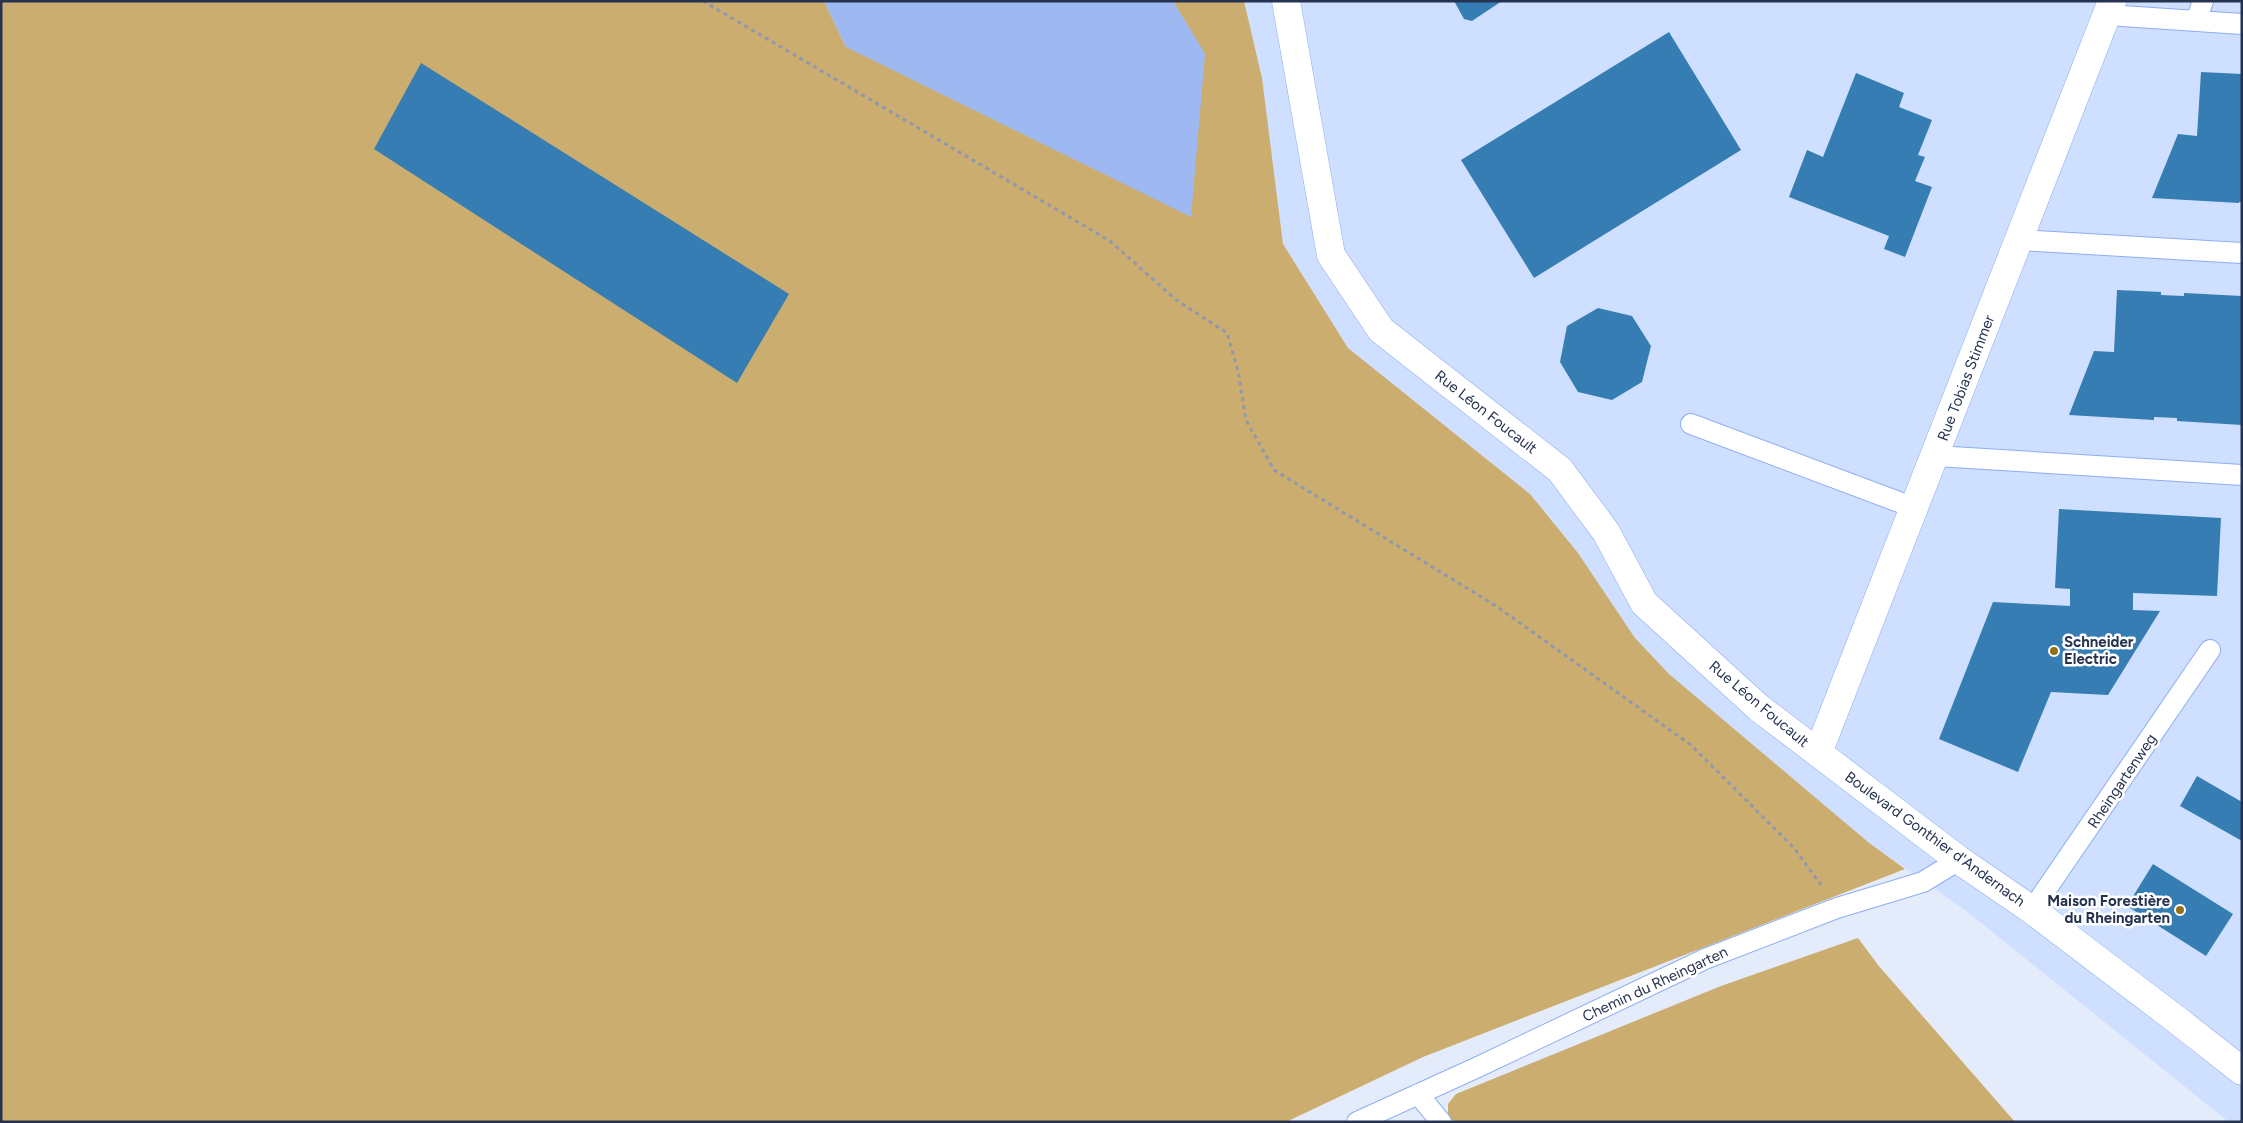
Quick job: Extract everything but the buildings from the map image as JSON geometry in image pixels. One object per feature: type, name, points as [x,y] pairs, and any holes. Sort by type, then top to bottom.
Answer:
[{"type":"street","name":"Rue Léon Foucault","points":[[1286,1],[1331,255],[1381,330],[1560,470],[1606,532],[1644,603],[1759,708],[1818,754]]},
{"type":"street","name":"Rue Tobias Stimmer","points":[[1818,754],[1936,456],[2109,8]]},
{"type":"street","name":"Boulevard Gonthier d'Andernach","points":[[1818,754],[1959,860],[2032,910],[2242,1071]]},
{"type":"lane","points":[[2196,21],[2203,1]]},
{"type":"lane","points":[[2109,8],[2196,21],[2242,24]]},
{"type":"lane","points":[[2019,240],[2242,253]]},
{"type":"lane","points":[[1690,424],[1915,508]]},
{"type":"lane","points":[[1936,456],[2242,475]]},
{"type":"lane","name":"Rheingartenweg","points":[[2032,910],[2210,650]]},
{"type":"lane","name":"Chemin du Rheingarten","points":[[1357,1122],[1705,959],[1837,908],[1923,882],[1959,860]]},
{"type":"lane","points":[[1418,1094],[1441,1122]]},
{"type":"path","points":[[703,1],[1110,241],[1175,299],[1227,333],[1238,371],[1246,420],[1274,470],[1496,606],[1691,745],[1794,848],[1837,908]]},
{"type":"shaded area","points":[[1,1],[824,1],[846,47],[1204,54],[1173,1],[1244,1],[1262,78],[1283,244],[1348,348],[1530,494],[1578,553],[1635,638],[1669,674],[1868,842],[1905,869],[1423,1057],[1286,1122],[1,1122]]},
{"type":"shaded area","points":[[1244,1],[2242,1],[2242,1122],[2229,1122],[1965,910],[1868,842],[1668,674],[1635,638],[1578,553],[1530,494],[1348,348],[1283,244],[1262,78]]},
{"type":"shaded area","points":[[1858,938],[1878,965],[2015,1122],[1459,1122],[1448,1119],[1448,1104],[1456,1094],[1721,986]]},
{"type":"water","points":[[824,1],[1173,1],[1205,54],[1191,217],[846,47]]},
{"type":"place","name":"Schneider Electric","points":[[2054,651]]},
{"type":"place","name":"Maison Forestière du Rheingarten","points":[[2180,910]]}]
